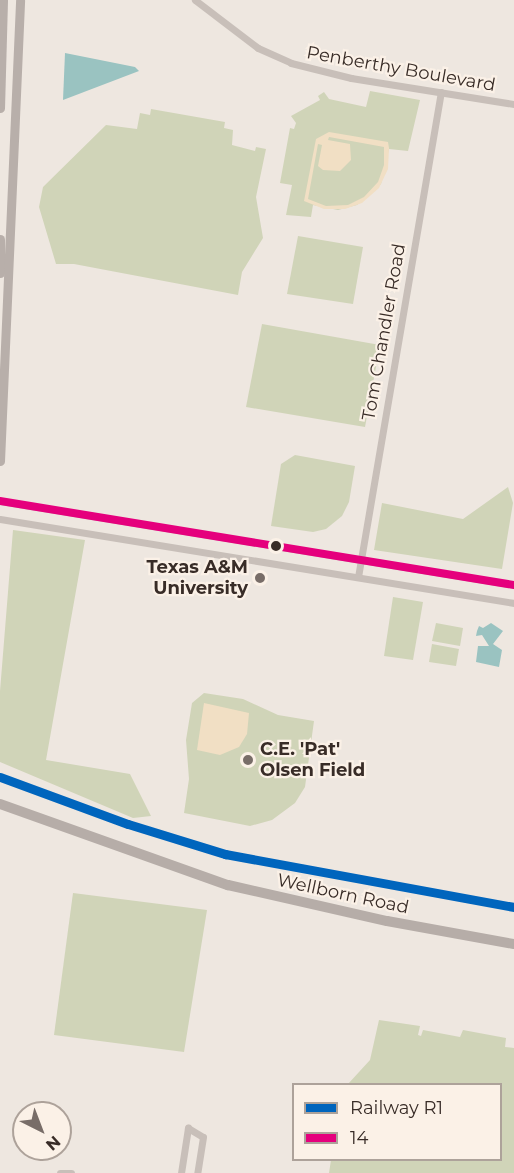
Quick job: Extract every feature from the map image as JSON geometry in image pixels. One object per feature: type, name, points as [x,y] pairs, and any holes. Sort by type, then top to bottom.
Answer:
[{"type":"main road","points":[[0,108],[3,0]]},
{"type":"main road","points":[[0,461],[20,0]]},
{"type":"main road","points":[[0,239],[0,273]]},
{"type":"main road","points":[[0,279],[8,294]]},
{"type":"main road","name":"Wellborn Road","points":[[2,806],[228,885],[387,921],[514,944]]},
{"type":"street","name":"Penberthy Boulevard","points":[[195,0],[258,48],[291,63],[514,104]]},
{"type":"street","name":"Tom Chandler Road","points":[[358,577],[441,92]]},
{"type":"street","points":[[0,501],[514,585]]},
{"type":"street","points":[[0,519],[514,603]]},
{"type":"street","points":[[156,543],[159,527]]},
{"type":"street","points":[[181,1173],[188,1128],[203,1137],[197,1173]]},
{"type":"street","points":[[60,1173],[70,1173]]},
{"type":"green space","points":[[370,91],[420,100],[408,151],[389,149],[381,184],[357,205],[338,210],[313,205],[311,217],[286,215],[292,185],[280,183],[290,128],[294,129],[296,123],[291,116],[320,100],[318,96],[324,92],[329,99],[366,107]]},
{"type":"green space","points":[[151,109],[225,122],[224,128],[233,130],[232,145],[255,151],[256,147],[266,149],[256,197],[263,238],[242,272],[238,295],[74,264],[56,264],[39,207],[43,187],[106,125],[137,129],[140,113],[150,115]]},
{"type":"green space","points":[[298,236],[363,247],[353,304],[287,294]]},
{"type":"green space","points":[[262,324],[380,345],[365,427],[246,407]]},
{"type":"green space","points":[[295,455],[355,466],[349,502],[342,516],[326,529],[313,532],[271,526],[281,464]]},
{"type":"green space","points":[[508,487],[513,503],[502,569],[374,550],[382,503],[463,519]]},
{"type":"green space","points":[[13,530],[85,540],[46,760],[130,774],[151,816],[133,818],[0,762],[0,691]]},
{"type":"green space","points":[[393,597],[423,602],[413,660],[384,656]]},
{"type":"green space","points":[[436,623],[463,628],[460,646],[432,641]]},
{"type":"green space","points":[[432,644],[459,649],[456,666],[429,662]]},
{"type":"green space","name":"C.E. 'Pat' Olsen Field","points":[[204,693],[243,699],[278,715],[314,721],[305,787],[295,803],[272,820],[250,826],[184,813],[189,779],[186,740],[192,703]]},
{"type":"green space","points":[[73,893],[207,910],[184,1052],[54,1035]]},
{"type":"green space","points":[[379,1020],[420,1026],[418,1035],[421,1036],[423,1030],[460,1037],[463,1030],[506,1038],[505,1047],[514,1048],[514,1173],[329,1173],[331,1161],[502,1161],[502,1083],[349,1083],[370,1060]]},
{"type":"sand","points":[[329,132],[388,142],[388,169],[379,188],[362,203],[345,209],[324,209],[304,201],[316,139]],"holes":[[[329,137],[384,147],[384,165],[378,182],[364,197],[348,205],[326,206],[308,199],[318,144],[322,145],[318,166],[323,170],[340,171],[351,160],[350,144],[328,140]]]},
{"type":"sand","points":[[204,703],[249,713],[247,734],[239,747],[220,755],[197,750]]},
{"type":"water","points":[[65,53],[135,67],[139,71],[63,100]]},
{"type":"water","points":[[491,623],[503,631],[493,644],[502,650],[499,667],[476,662],[478,646],[489,646],[482,635],[476,636],[477,631],[479,626],[483,628]]},
{"type":"rail line","name":"R1","points":[[0,777],[128,824],[225,854],[514,907]]},
{"type":"transit line","name":"14","points":[[0,501],[514,585]]},
{"type":"place","name":"Texas A&M University","points":[[260,578]]},
{"type":"place","name":"C.E. 'Pat' Olsen Field","points":[[248,760]]}]
